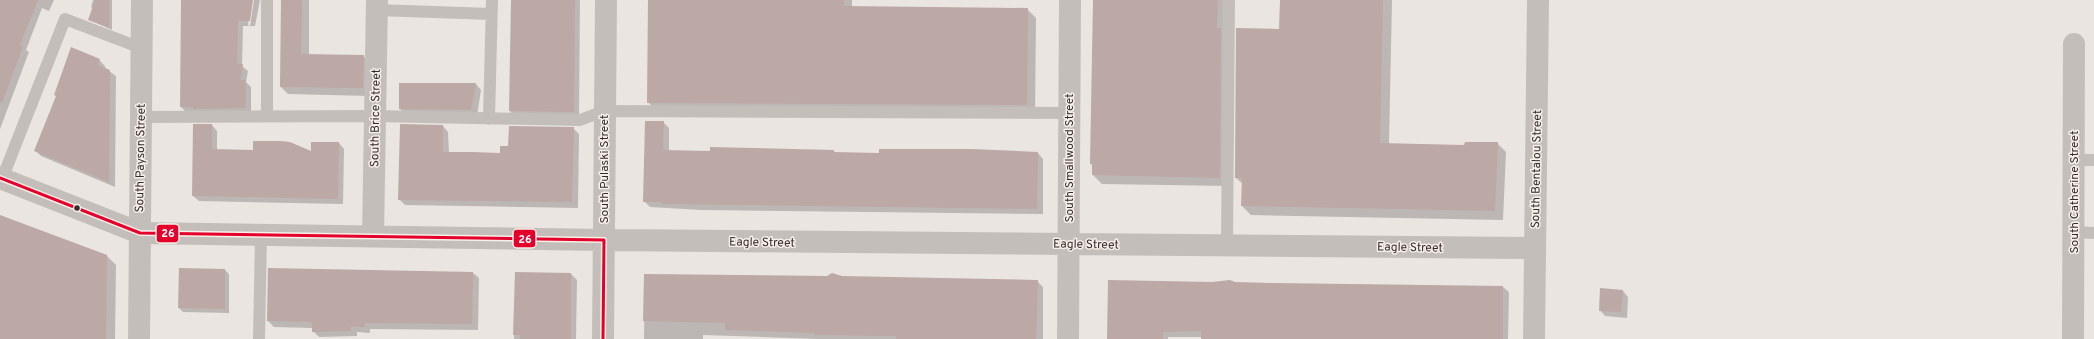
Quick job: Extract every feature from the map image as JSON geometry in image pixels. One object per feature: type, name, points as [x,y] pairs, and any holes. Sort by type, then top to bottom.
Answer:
[{"type":"street","name":"South Payson Street","points":[[139,339],[142,0]]},
{"type":"street","name":"South Pulaski Street","points":[[603,339],[606,0]]},
{"type":"street","name":"South Smallwood Street","points":[[1068,339],[1070,0]]},
{"type":"street","name":"South Bentalou Street","points":[[1534,339],[1538,0]]},
{"type":"street","name":"South Brice Street","points":[[373,236],[377,5]]},
{"type":"street","name":"South Catherine Street","points":[[2073,339],[2084,232],[2084,160],[2074,44]]},
{"type":"street","name":"Eagle Street","points":[[1,179],[140,233],[604,240],[1535,248]]},
{"type":"lane","points":[[267,0],[268,116]]},
{"type":"lane","points":[[489,119],[492,0]]},
{"type":"lane","points":[[1227,246],[1229,0]]},
{"type":"lane","points":[[377,5],[491,14]]},
{"type":"lane","points":[[1,179],[65,19],[141,48]]},
{"type":"lane","points":[[141,117],[375,116],[580,120],[604,111],[1070,113]]},
{"type":"lane","points":[[259,339],[262,235]]},
{"type":"building","points":[[0,0],[38,0],[20,45],[23,46],[2,103],[0,102]]},
{"type":"building","points":[[95,0],[109,0],[109,28],[88,20]]},
{"type":"building","points":[[181,0],[253,0],[250,21],[238,21],[237,64],[243,64],[240,80],[246,80],[246,108],[193,109],[193,107],[180,107]]},
{"type":"building","points":[[281,0],[302,0],[301,54],[364,55],[363,88],[280,87]]},
{"type":"building","points":[[511,0],[575,0],[574,112],[509,111]]},
{"type":"building","points":[[648,0],[844,0],[844,6],[1028,8],[1027,105],[647,103]]},
{"type":"building","points":[[1093,0],[1218,0],[1217,28],[1221,28],[1220,178],[1092,175],[1092,164],[1090,164]]},
{"type":"building","points":[[1280,0],[1383,0],[1380,143],[1464,145],[1465,142],[1498,142],[1495,211],[1241,206],[1242,178],[1235,178],[1236,28],[1279,29]]},
{"type":"building","points":[[71,47],[100,59],[98,65],[110,70],[109,182],[34,151],[56,96],[54,95]]},
{"type":"building","points":[[399,83],[476,83],[471,110],[399,109]]},
{"type":"building","points":[[645,121],[664,121],[663,150],[710,151],[710,147],[834,150],[834,152],[879,153],[879,149],[972,149],[1038,152],[1037,209],[662,204],[662,202],[643,202]]},
{"type":"building","points":[[193,124],[212,124],[212,149],[253,150],[253,141],[280,141],[290,142],[311,151],[311,142],[339,142],[338,199],[192,196]]},
{"type":"building","points":[[400,124],[443,125],[443,152],[500,153],[500,146],[508,146],[509,126],[574,127],[572,202],[398,200]]},
{"type":"building","points":[[0,215],[107,255],[106,339],[0,339]]},
{"type":"building","points":[[179,268],[225,269],[225,309],[178,308]]},
{"type":"building","points":[[268,268],[473,272],[472,324],[365,323],[365,327],[351,327],[351,331],[312,332],[312,322],[267,321]]},
{"type":"building","points":[[515,272],[571,273],[571,339],[520,339],[520,335],[513,335]]},
{"type":"building","points":[[832,273],[842,276],[1038,280],[1036,339],[896,339],[896,336],[814,335],[814,333],[725,330],[725,323],[643,321],[644,274],[827,276]]},
{"type":"building","points":[[1108,280],[1212,282],[1230,280],[1235,282],[1272,283],[1503,286],[1503,339],[1201,339],[1201,331],[1163,332],[1163,339],[1107,339]]},
{"type":"building","points":[[1600,288],[1623,290],[1621,312],[1599,311]]},
{"type":"transit line","name":"26","points":[[0,178],[140,233],[604,240],[603,339]]}]
